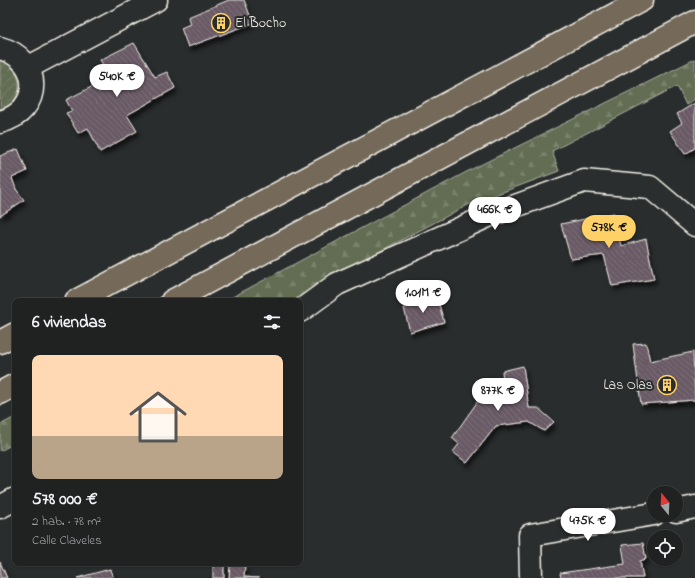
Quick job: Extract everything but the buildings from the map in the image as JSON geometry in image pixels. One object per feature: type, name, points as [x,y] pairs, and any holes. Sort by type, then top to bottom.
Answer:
[{"type":"highway","points":[[82,298],[642,0]]},
{"type":"highway","points":[[178,298],[695,22]]},
{"type":"highway","points":[[0,342],[12,336]]},
{"type":"highway","points":[[0,393],[12,387]]},
{"type":"street","points":[[29,68],[156,0]]},
{"type":"street","points":[[0,48],[10,50],[20,57],[29,68],[32,78],[32,90],[29,101],[17,114],[0,122]]},
{"type":"street","points":[[303,309],[337,284],[488,216],[584,181],[650,187],[695,225]]},
{"type":"street","points":[[0,507],[12,501]]},
{"type":"street","points":[[683,510],[695,507]]},
{"type":"street","points":[[531,578],[530,535],[647,515]]},
{"type":"green space","points":[[695,59],[695,99],[686,105],[677,86],[552,151],[559,171],[468,205],[331,277],[300,298],[231,298],[472,169]]},
{"type":"green space","points":[[0,61],[14,70],[18,77],[19,85],[18,93],[14,100],[0,109]]},
{"type":"green space","points":[[12,419],[12,445],[0,451],[0,425]]},
{"type":"place","name":"El Bocho","points":[[221,23]]},
{"type":"place","name":"Las Olas","points":[[667,385]]}]
